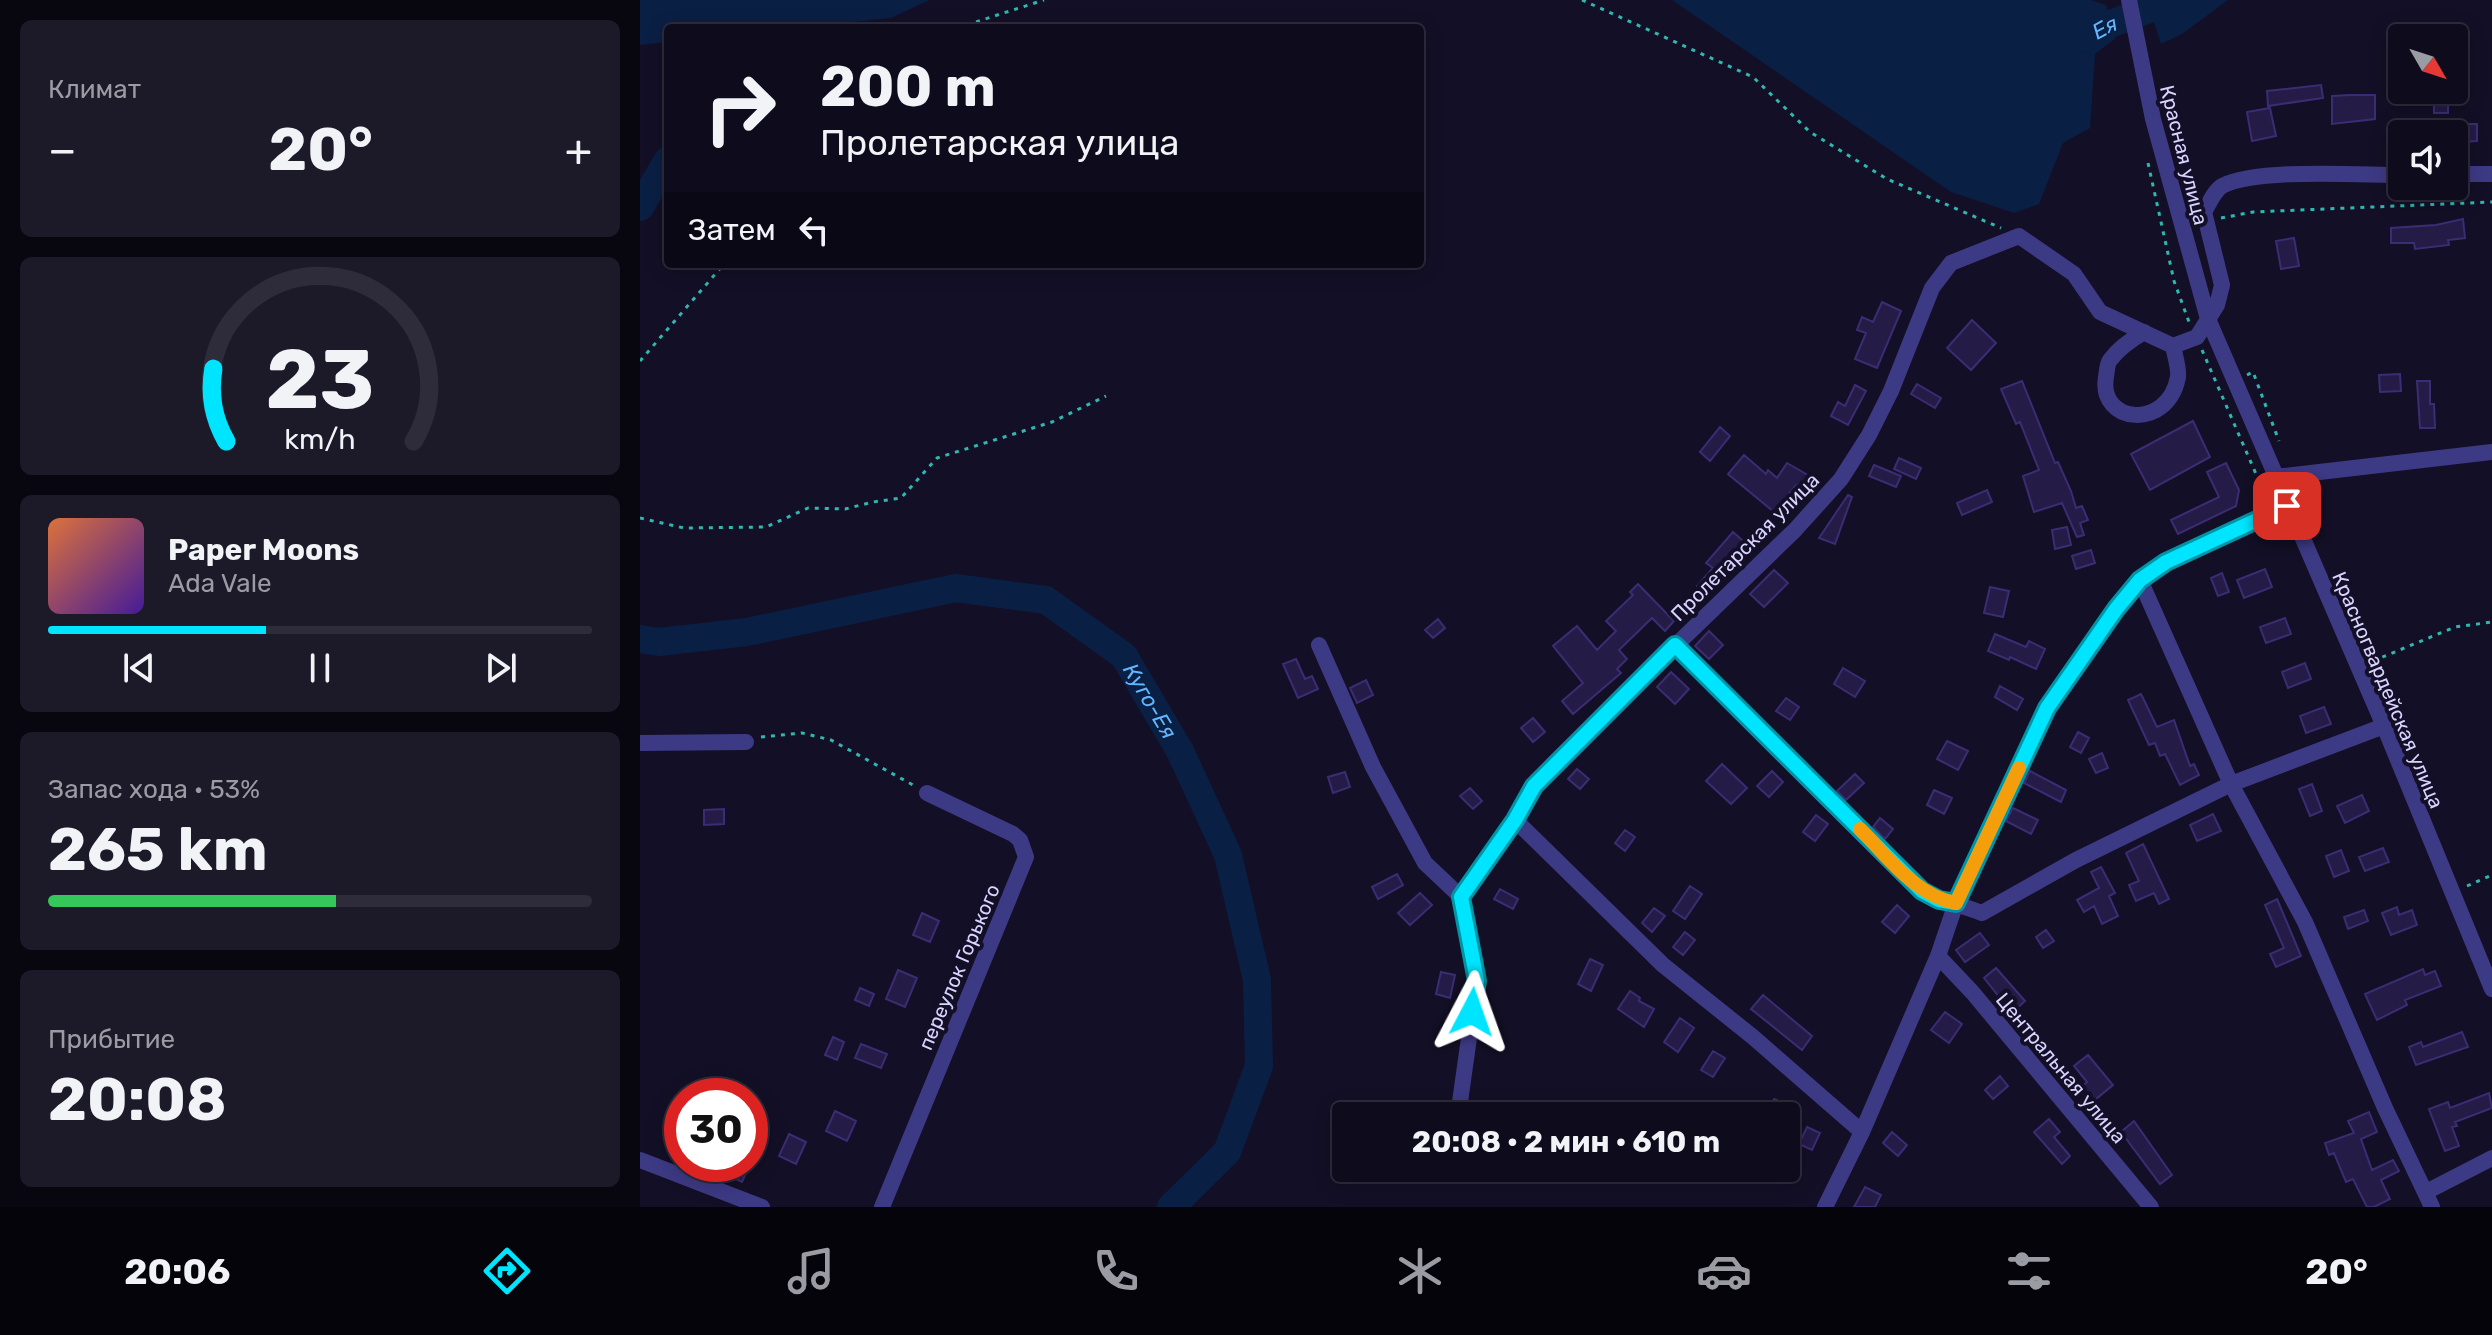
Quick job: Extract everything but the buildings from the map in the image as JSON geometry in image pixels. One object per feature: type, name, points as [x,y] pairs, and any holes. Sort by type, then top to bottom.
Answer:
[{"type":"street","name":"Красная улица","points":[[2129,0],[2153,119],[2208,319]]},
{"type":"street","points":[[2468,174],[2492,174]]},
{"type":"street","points":[[2019,236],[2074,274],[2100,312],[2173,346],[2197,337],[2217,305],[2222,285],[2204,212],[2218,188],[2245,178],[2388,175]]},
{"type":"street","name":"Пролетарская улица","points":[[1461,897],[1515,820],[1534,786],[1555,762],[1795,530],[1841,479],[1869,435],[1891,391],[1932,288],[1951,263],[2019,236]]},
{"type":"street","name":"Красногвардейская улица","points":[[2208,319],[2485,954],[2492,989]]},
{"type":"street","points":[[2144,332],[2128,341],[2108,362],[2105,385],[2111,404],[2129,416],[2150,414],[2170,400],[2179,374],[2173,346]]},
{"type":"street","points":[[2276,477],[2492,452]]},
{"type":"street","points":[[1825,1207],[1862,1132],[1938,956],[1956,903],[2047,708],[2140,580],[2166,562],[2287,506]]},
{"type":"street","points":[[2140,580],[2231,784],[2305,922],[2385,1108],[2429,1199],[2492,1158]]},
{"type":"street","points":[[1319,645],[1373,767],[1425,863],[1461,897],[1477,981],[1460,1102]]},
{"type":"street","name":"Пролетарская улица","points":[[1675,645],[1922,891],[1939,900],[1956,903]]},
{"type":"street","points":[[1956,903],[1982,913],[2076,860],[2231,784],[2384,726]]},
{"type":"street","points":[[640,743],[746,742]]},
{"type":"street","name":"переулок Горького","points":[[882,1207],[1026,857],[1020,840],[1013,834],[927,793]]},
{"type":"street","points":[[1515,820],[1663,965],[1753,1037],[1862,1132]]},
{"type":"street","name":"Центральная улица","points":[[1938,956],[1983,1005],[2151,1207]]},
{"type":"street","points":[[640,1160],[762,1207]]},
{"type":"path","points":[[969,24],[1044,0]]},
{"type":"path","points":[[1582,0],[1753,77],[1810,132],[1887,179],[2019,236]]},
{"type":"path","points":[[2148,163],[2174,281],[2197,337]]},
{"type":"path","points":[[2206,220],[2253,212],[2492,202]]},
{"type":"path","points":[[2163,232],[2182,228]]},
{"type":"path","points":[[640,361],[721,268]]},
{"type":"path","points":[[640,518],[684,528],[766,527],[808,508],[845,509],[901,498],[937,458],[1052,422],[1106,396]]},
{"type":"path","points":[[2373,661],[2455,627],[2492,622]]},
{"type":"path","points":[[746,742],[756,737],[802,733],[831,740],[927,793]]},
{"type":"path","points":[[2470,895],[2466,885],[2492,875]]},
{"type":"water","points":[[640,0],[929,0],[891,18],[835,24],[664,24],[664,42],[640,45]]},
{"type":"water","points":[[1672,0],[2091,0],[2106,5],[2116,38],[2095,54],[2090,128],[2063,143],[2039,204],[2014,213],[1951,192]]},
{"type":"water","points":[[2147,0],[2228,0],[2182,34],[2161,44]]},
{"type":"waterway","name":"Ея","points":[[2078,37],[2082,39],[2110,24],[2173,0]]},
{"type":"waterway","name":"Куго-Ея","points":[[640,207],[664,167]]},
{"type":"waterway","name":"Куго-Ея","points":[[640,639],[659,642],[747,632],[956,588],[1046,600],[1124,656],[1180,751],[1228,855],[1257,980],[1259,1066],[1227,1152],[1171,1207]]},
{"type":"slow traffic","points":[[1860,829],[1922,891],[1939,900],[1956,903],[2019,768]]},
{"type":"route","points":[[1472,1012],[1477,981],[1461,897],[1515,820],[1534,786],[1675,645],[1922,891],[1939,900],[1956,903],[2047,708],[2140,580],[2166,562],[2287,506]]}]
